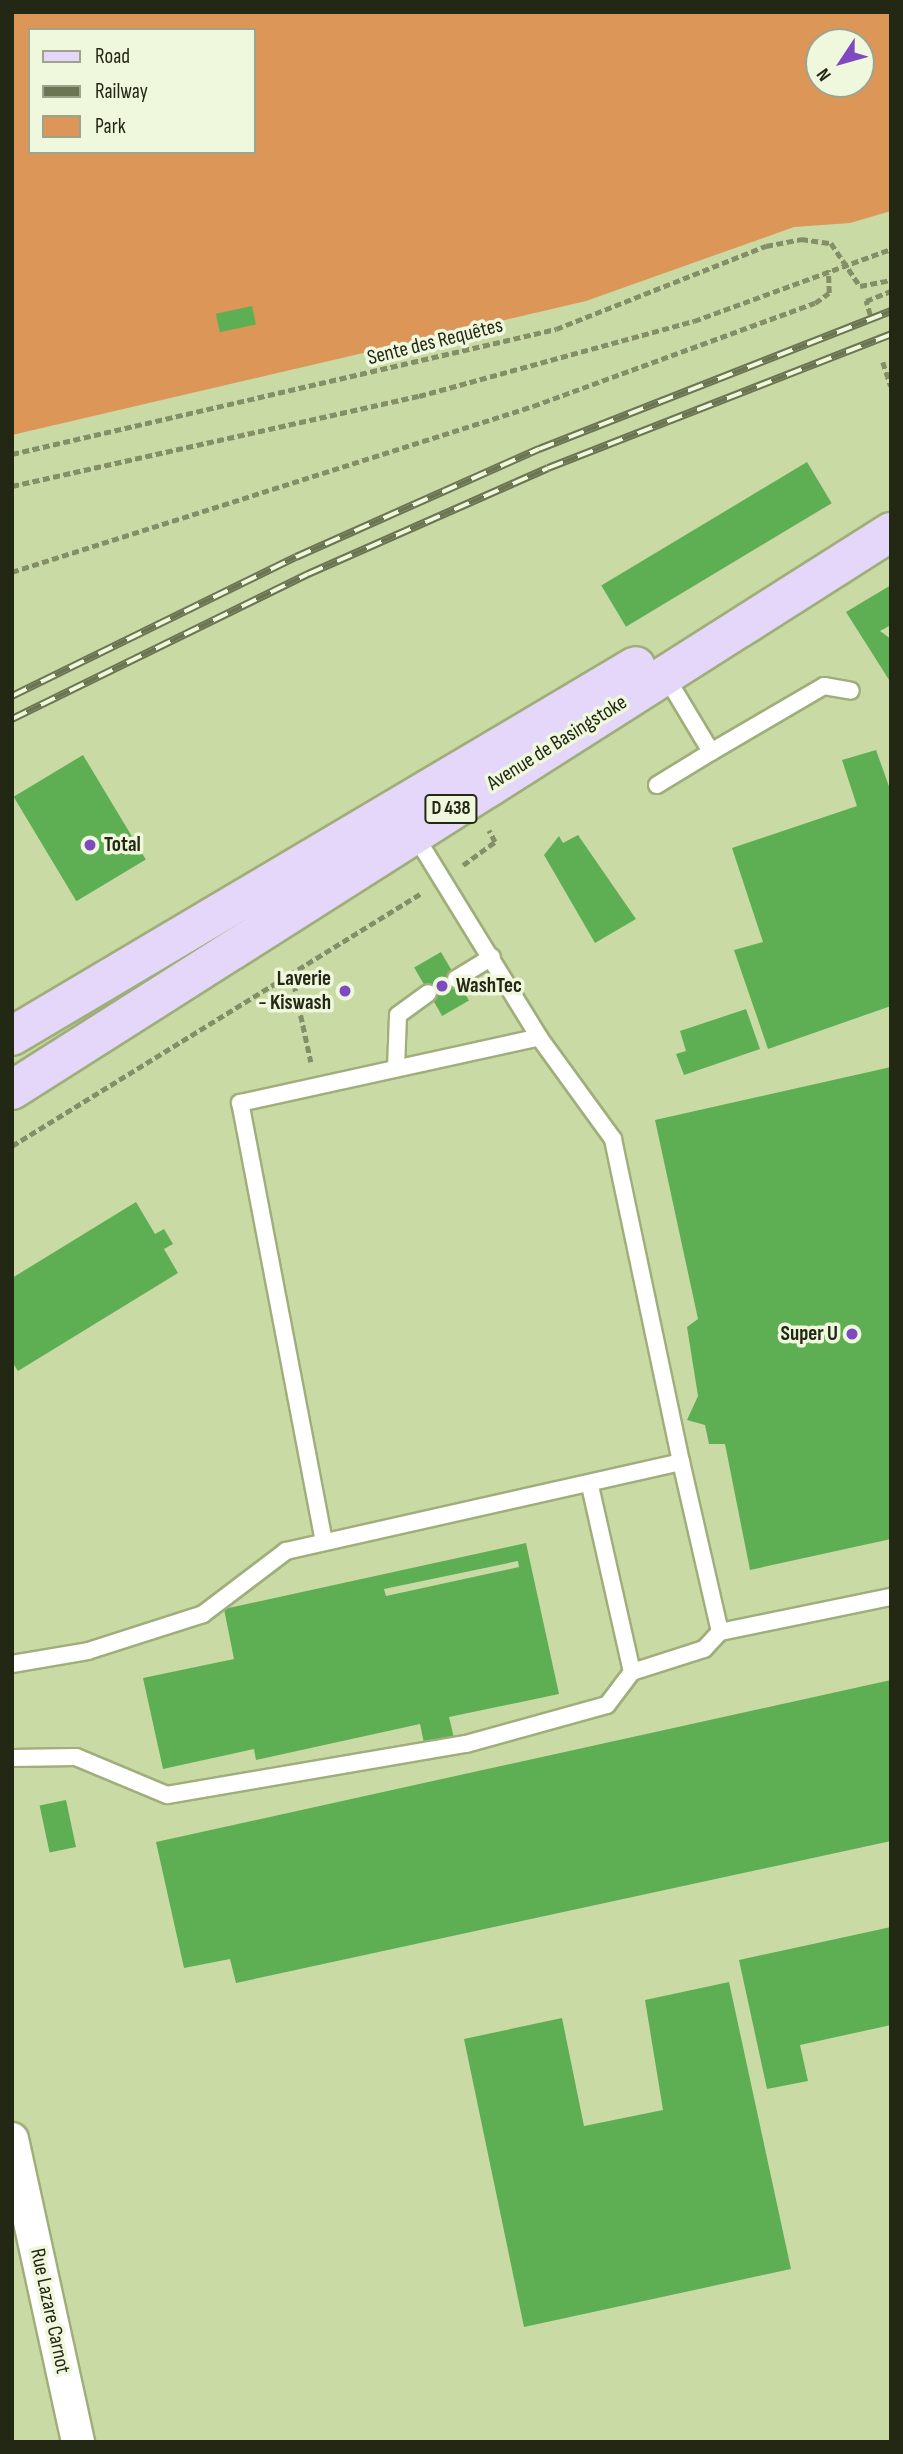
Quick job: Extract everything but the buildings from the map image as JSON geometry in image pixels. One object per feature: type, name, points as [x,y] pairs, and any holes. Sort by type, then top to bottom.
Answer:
[{"type":"main road","name":"Avenue de Basingstoke","points":[[12,1090],[891,530]]},
{"type":"main road","name":"Avenue de Basingstoke","points":[[12,1037],[530,723],[891,530]]},
{"type":"street","name":"Rue Lazare Carnot","points":[[12,2139],[78,2442]]},
{"type":"lane","points":[[665,675],[711,752]]},
{"type":"lane","points":[[657,785],[824,686],[851,691]]},
{"type":"lane","points":[[413,833],[445,878],[539,1037],[613,1139],[720,1632]]},
{"type":"lane","points":[[456,979],[492,957]]},
{"type":"lane","points":[[397,1068],[398,1015],[428,993]]},
{"type":"lane","points":[[324,1542],[240,1103],[539,1037]]},
{"type":"lane","points":[[12,1664],[177,1625],[203,1614],[263,1563],[324,1542],[590,1485],[681,1462]]},
{"type":"lane","points":[[590,1485],[632,1672]]},
{"type":"lane","points":[[12,1758],[76,1756],[167,1795],[466,1744],[607,1705],[632,1672],[704,1649],[720,1632],[891,1597]]},
{"type":"path","name":"Sente des Requêtes","points":[[12,454],[556,329],[766,246],[801,239],[831,243],[860,286],[889,275],[891,280]]},
{"type":"path","points":[[12,486],[419,396],[694,321],[891,249]]},
{"type":"path","points":[[12,572],[533,406],[815,303],[829,293],[828,270]]},
{"type":"path","points":[[870,315],[866,301],[891,291]]},
{"type":"path","points":[[883,362],[891,386]]},
{"type":"path","points":[[12,1146],[445,878],[495,842],[472,796]]},
{"type":"path","points":[[292,974],[316,1086]]},
{"type":"green space","points":[[12,12],[891,12],[891,211],[850,223],[794,227],[586,301],[12,435]]},
{"type":"railway","points":[[12,696],[296,557],[539,449],[891,311]]},
{"type":"railway","points":[[12,719],[308,574],[548,468],[891,334]]},
{"type":"place","name":"Total","points":[[90,845]]},
{"type":"place","name":"WashTec","points":[[442,986]]},
{"type":"place","name":"Laverie - Kiswash","points":[[345,991]]},
{"type":"place","name":"Super U","points":[[852,1334]]}]
